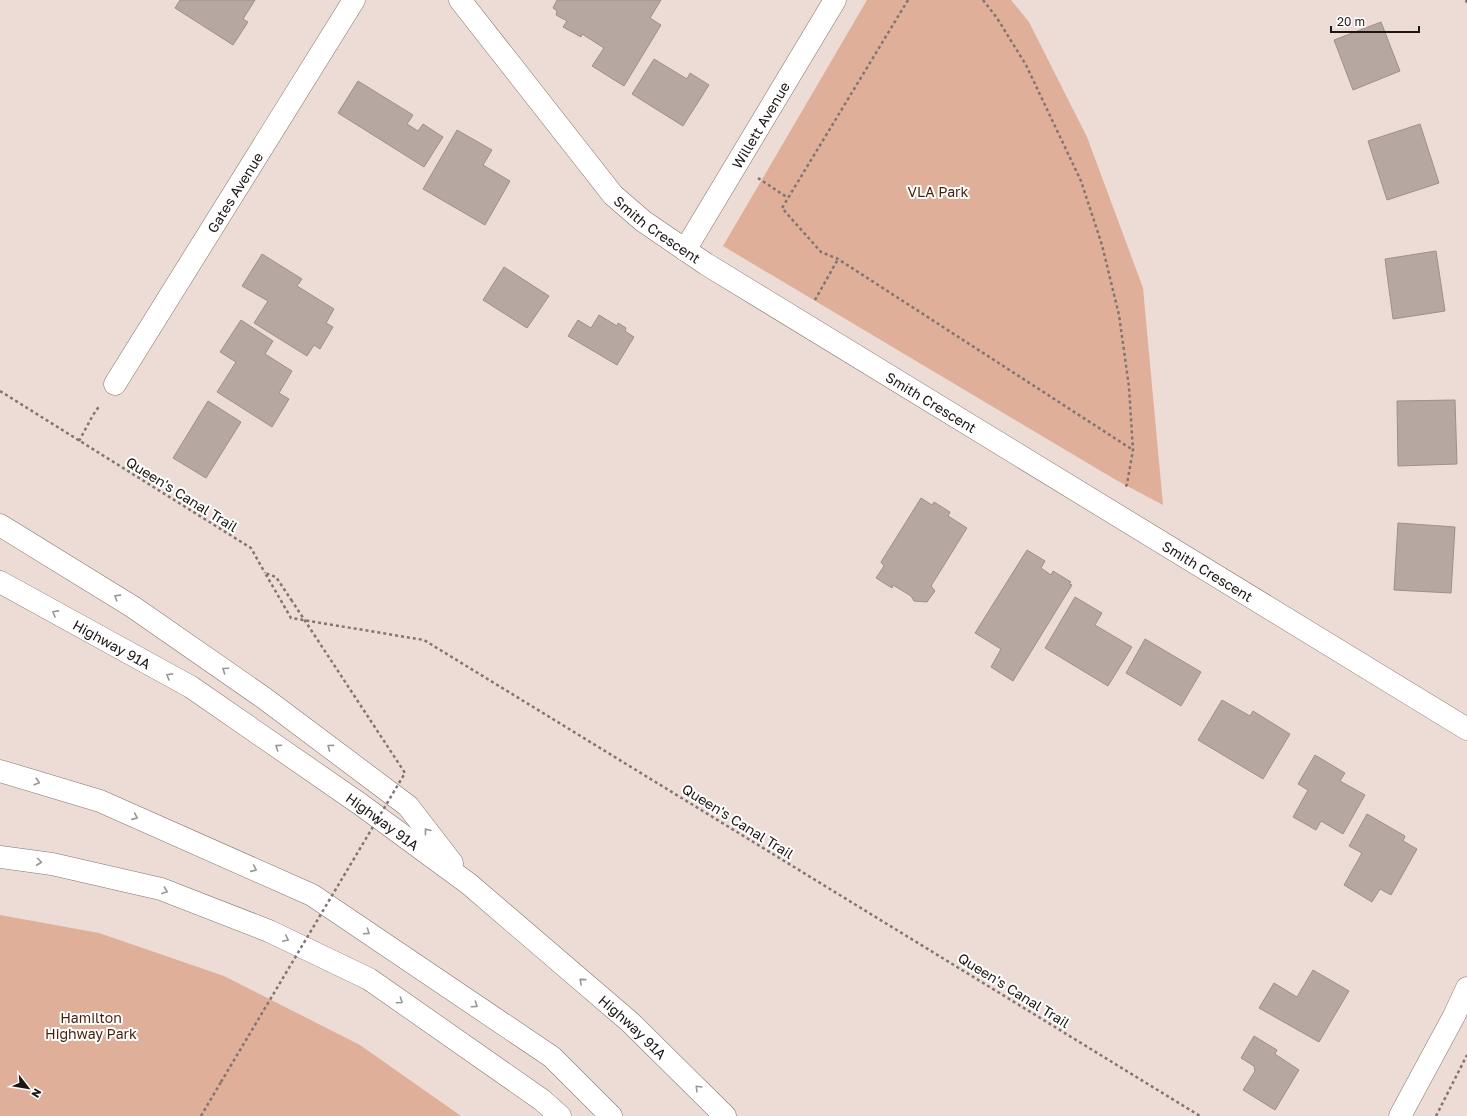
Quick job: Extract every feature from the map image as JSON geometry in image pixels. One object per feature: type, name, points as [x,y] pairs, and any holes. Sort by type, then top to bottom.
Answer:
[{"type":"main road","name":"Gates Avenue","points":[[115,384],[354,0]]},
{"type":"main road","name":"Smith Crescent","points":[[460,0],[613,195],[643,221],[685,250],[1467,729]]},
{"type":"main road","name":"Willett Avenue","points":[[685,250],[835,0]]},
{"type":"main road","points":[[0,525],[140,612],[264,698],[408,806],[469,884]]},
{"type":"main road","name":"Highway 91A","points":[[0,582],[191,687],[360,804],[469,884],[630,1022],[725,1116]]},
{"type":"main road","points":[[0,771],[100,801],[312,895],[552,1057],[611,1116]]},
{"type":"main road","points":[[0,857],[52,864],[161,889],[269,931],[369,978],[542,1100],[560,1116]]},
{"type":"main road","points":[[1400,1116],[1454,1016],[1467,988]]},
{"type":"path","points":[[908,0],[782,208],[821,252],[838,259],[1133,450]]},
{"type":"path","points":[[983,0],[1026,66],[1081,181],[1102,245],[1119,314],[1129,387],[1133,450],[1127,484],[1114,512]]},
{"type":"path","points":[[737,165],[788,198]]},
{"type":"path","points":[[802,322],[838,259]]},
{"type":"path","points":[[79,441],[93,415],[115,384]]},
{"type":"path","name":"Queen's Canal Trail","points":[[0,391],[251,548],[291,618],[424,640],[1200,1116]]},
{"type":"path","name":"Queen's Canal Trail","points":[[201,1116],[405,773],[276,577],[265,573]]},
{"type":"path","points":[[1436,1116],[1467,1055]]},
{"type":"green space","name":"VLA Park","points":[[867,0],[1011,0],[1029,22],[1087,137],[1143,288],[1163,505],[1116,480],[723,246]]},
{"type":"green space","name":"Hamilton Highway Park","points":[[0,915],[99,933],[224,976],[360,1045],[461,1116],[0,1116]]},
{"type":"building","points":[[180,0],[255,0],[243,19],[248,22],[233,45],[175,8]]},
{"type":"building","points":[[557,0],[661,0],[650,18],[661,25],[624,86],[592,66],[604,48],[582,34],[581,37],[563,27],[567,21],[556,15],[557,11],[553,8]]},
{"type":"building","points":[[1381,22],[1400,71],[1353,90],[1334,40]]},
{"type":"building","points":[[654,59],[687,79],[690,73],[709,85],[683,126],[632,94]]},
{"type":"building","points":[[358,81],[413,115],[407,124],[418,131],[423,124],[443,137],[424,167],[338,113]]},
{"type":"building","points":[[1420,124],[1439,183],[1387,200],[1368,141]]},
{"type":"building","points":[[457,130],[492,150],[483,165],[510,181],[485,225],[423,189]]},
{"type":"building","points":[[1436,251],[1445,311],[1393,319],[1385,259]]},
{"type":"building","points":[[262,254],[302,279],[297,286],[334,309],[326,323],[333,327],[320,349],[314,345],[307,356],[254,323],[268,301],[242,286]]},
{"type":"building","points":[[504,267],[549,296],[527,328],[483,300]]},
{"type":"building","points":[[599,315],[617,326],[618,323],[626,328],[625,331],[634,337],[617,365],[568,336],[578,320],[591,328]]},
{"type":"building","points":[[241,320],[273,341],[265,354],[292,371],[279,393],[289,399],[272,427],[217,392],[236,362],[220,352]]},
{"type":"building","points":[[1455,400],[1457,464],[1398,466],[1397,401]]},
{"type":"building","points":[[208,401],[241,422],[206,478],[173,458]]},
{"type":"building","points":[[921,498],[932,505],[934,502],[950,512],[948,516],[967,528],[931,586],[935,591],[927,602],[914,601],[911,596],[893,585],[892,588],[876,578],[884,566],[881,562]]},
{"type":"building","points":[[1398,523],[1455,527],[1451,593],[1394,590]]},
{"type":"building","points":[[1027,550],[1045,561],[1041,568],[1051,575],[1053,571],[1071,582],[1069,584],[1072,585],[1013,681],[991,667],[1001,649],[975,633]]},
{"type":"building","points":[[1075,597],[1102,613],[1095,625],[1132,647],[1108,686],[1045,648]]},
{"type":"building","points":[[1145,639],[1201,672],[1181,706],[1126,673]]},
{"type":"building","points":[[1222,700],[1250,716],[1253,711],[1290,734],[1263,779],[1198,740]]},
{"type":"building","points":[[1315,755],[1345,773],[1340,781],[1365,795],[1343,834],[1321,821],[1316,830],[1293,817],[1308,790],[1298,784]]},
{"type":"building","points":[[1367,814],[1405,836],[1403,841],[1417,849],[1391,895],[1380,889],[1372,902],[1344,885],[1362,853],[1349,846]]},
{"type":"building","points":[[1313,970],[1349,991],[1319,1042],[1259,1008],[1274,983],[1297,997]]},
{"type":"building","points":[[1254,1036],[1277,1050],[1275,1054],[1299,1070],[1275,1110],[1243,1090],[1255,1071],[1254,1066],[1241,1058]]}]
